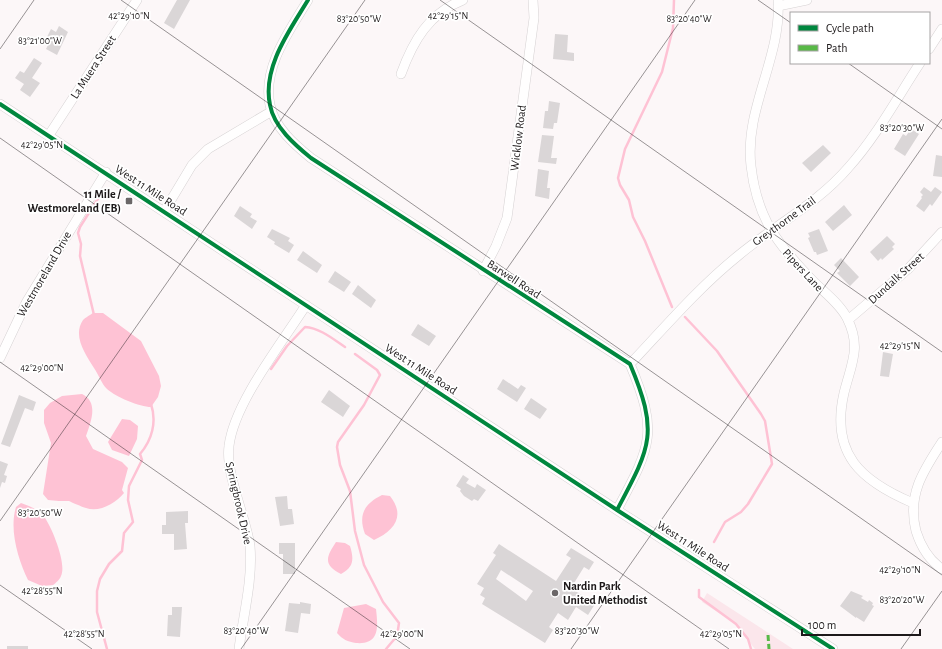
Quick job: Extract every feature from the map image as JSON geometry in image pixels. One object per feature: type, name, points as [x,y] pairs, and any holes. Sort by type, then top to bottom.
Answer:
[{"type":"street","name":"La Muera Street","points":[[49,135],[137,0]]},
{"type":"street","points":[[164,210],[192,165],[208,149],[272,111],[270,106],[270,86],[273,68],[278,53],[308,0]]},
{"type":"street","points":[[401,74],[409,51],[417,37],[444,8],[462,0]]},
{"type":"street","name":"Wicklow Road","points":[[483,271],[498,241],[510,206],[534,18],[533,0]]},
{"type":"street","points":[[778,3],[807,0]]},
{"type":"street","name":"Pipers Lane","points":[[778,3],[776,31],[750,139],[751,165],[755,190],[761,212],[770,232],[790,257],[832,300],[848,320],[853,331],[855,343],[854,357],[844,392],[841,411],[845,447],[855,465],[873,483],[890,493],[913,503]]},
{"type":"street","points":[[930,47],[942,29]]},
{"type":"street","name":"Greythorne Trail","points":[[630,364],[712,278],[738,255],[807,207],[848,169],[864,149],[919,64]]},
{"type":"street","name":"West 11 Mile Road","points":[[0,104],[164,210],[617,510],[833,649]]},
{"type":"street","name":"Barwell Road","points":[[272,111],[277,123],[286,135],[296,146],[311,158],[483,271],[630,364]]},
{"type":"street","name":"Westmoreland Drive","points":[[0,358],[27,301],[106,172]]},
{"type":"street","name":"Dundalk Street","points":[[848,320],[908,269],[942,232]]},
{"type":"street","name":"Springbrook Drive","points":[[239,649],[250,559],[247,528],[232,475],[228,446],[236,419],[247,396],[306,305]]},
{"type":"street","points":[[617,510],[640,466],[646,449],[649,430],[645,403],[630,364]]},
{"type":"street","points":[[942,442],[920,478],[913,503],[919,540],[934,564],[942,569]]},
{"type":"shaded area","points":[[93,313],[103,313],[141,341],[159,376],[161,386],[158,397],[151,407],[146,407],[122,398],[111,392],[103,384],[81,345],[79,332],[83,320]]},
{"type":"shaded area","points":[[82,394],[87,398],[92,407],[90,425],[86,436],[93,449],[122,462],[128,468],[122,490],[124,493],[121,497],[107,506],[96,509],[79,506],[69,501],[48,500],[43,494],[51,443],[44,423],[44,410],[50,403],[62,396]]},
{"type":"shaded area","points":[[122,419],[130,420],[138,426],[137,439],[129,456],[112,450],[108,442]]},
{"type":"shaded area","points":[[382,495],[390,496],[395,503],[397,510],[396,522],[387,532],[374,540],[365,534],[362,521],[364,511],[367,506]]},
{"type":"shaded area","points":[[21,503],[28,505],[43,515],[55,538],[62,563],[62,570],[60,578],[53,585],[42,586],[28,580],[24,572],[14,535],[14,516],[16,507]]},
{"type":"shaded area","points":[[336,542],[345,543],[350,546],[352,555],[351,565],[341,574],[331,567],[328,560],[328,556]]},
{"type":"shaded area","points":[[707,593],[793,649],[755,649],[733,622],[702,602]]},
{"type":"shaded area","points":[[366,604],[376,609],[376,634],[370,641],[364,643],[353,643],[343,639],[337,633],[344,608]]},
{"type":"building","points":[[177,0],[190,0],[174,29],[164,23]]},
{"type":"building","points":[[59,26],[68,32],[57,55],[46,49],[51,39],[47,37],[51,29],[56,32]]},
{"type":"building","points":[[555,34],[568,35],[567,52],[574,53],[574,61],[553,59]]},
{"type":"building","points":[[34,58],[42,63],[32,78],[40,83],[30,97],[20,90],[24,84],[15,78],[20,71],[24,73]]},
{"type":"building","points":[[549,101],[560,103],[557,123],[554,123],[553,129],[543,128],[545,111],[548,111]]},
{"type":"building","points":[[911,129],[919,134],[905,156],[894,149],[903,134],[906,136]]},
{"type":"building","points":[[542,135],[554,136],[551,158],[557,158],[556,164],[538,162]]},
{"type":"building","points":[[823,145],[831,153],[811,172],[802,163]]},
{"type":"building","points":[[936,155],[942,156],[942,177],[933,176]]},
{"type":"building","points":[[538,169],[549,171],[547,188],[550,188],[549,199],[535,196]]},
{"type":"building","points":[[924,187],[931,192],[935,187],[942,192],[932,206],[930,204],[924,212],[916,206],[922,198],[921,197],[923,195],[920,192]]},
{"type":"building","points":[[844,205],[852,215],[833,231],[825,222]]},
{"type":"building","points":[[240,206],[252,214],[250,217],[257,221],[252,229],[234,216]]},
{"type":"building","points":[[272,229],[290,238],[288,241],[294,245],[289,253],[274,244],[275,242],[267,237]]},
{"type":"building","points":[[819,229],[828,251],[817,255],[816,252],[814,252],[808,238],[810,237],[808,233]]},
{"type":"building","points":[[887,236],[895,244],[892,247],[894,249],[882,260],[881,258],[878,261],[870,252]]},
{"type":"building","points":[[303,251],[322,265],[317,273],[297,260]]},
{"type":"building","points":[[841,258],[859,277],[850,286],[837,273],[840,271],[834,265]]},
{"type":"building","points":[[335,271],[351,282],[344,292],[328,282]]},
{"type":"building","points":[[358,285],[376,300],[371,308],[352,294]]},
{"type":"building","points":[[418,324],[436,336],[429,346],[411,335]]},
{"type":"building","points":[[883,352],[893,354],[889,377],[880,376]]},
{"type":"building","points":[[503,379],[518,389],[521,385],[526,388],[517,402],[497,389]]},
{"type":"building","points":[[329,390],[350,406],[343,417],[321,402]]},
{"type":"building","points":[[19,395],[36,402],[33,411],[25,408],[10,447],[1,444]]},
{"type":"building","points":[[531,398],[547,409],[540,419],[524,409]]},
{"type":"building","points":[[0,461],[8,464],[4,475],[7,476],[5,483],[2,482],[0,488]]},
{"type":"building","points":[[463,475],[469,479],[466,483],[475,488],[477,484],[486,490],[478,501],[474,499],[472,501],[464,496],[460,491],[461,489],[456,486]]},
{"type":"building","points":[[287,496],[288,509],[292,509],[294,524],[280,526],[275,497]]},
{"type":"building","points":[[188,511],[188,523],[185,523],[187,549],[174,550],[174,534],[162,534],[162,525],[166,525],[166,512]]},
{"type":"building","points":[[279,543],[295,543],[295,574],[283,574],[283,554],[279,554]]},
{"type":"building","name":"Nardin Park United Methodist","points":[[499,544],[556,581],[571,558],[566,555],[571,548],[594,562],[589,570],[584,567],[571,588],[595,604],[588,615],[576,607],[568,620],[558,613],[549,627],[553,630],[545,643],[482,604],[485,598],[480,595],[484,588],[477,584],[496,555],[493,553]],"holes":[[[501,570],[533,591],[526,601],[496,579]]]},
{"type":"building","points":[[851,591],[863,596],[861,598],[868,602],[869,600],[873,603],[872,605],[874,606],[864,622],[840,606]]},
{"type":"building","points":[[300,602],[311,604],[310,614],[301,613],[298,633],[285,631],[289,603],[300,604]]},
{"type":"building","points":[[172,607],[182,607],[180,637],[167,636],[168,615],[172,615]]},
{"type":"building","points":[[7,646],[28,646],[28,649],[7,649]]},
{"type":"waterway","points":[[672,307],[645,241],[633,217],[629,200],[620,185],[618,178],[625,149],[662,72],[673,28],[674,0]]},
{"type":"waterway","points":[[94,315],[80,256],[81,244],[78,233],[80,227],[99,197],[106,195]]},
{"type":"waterway","points":[[685,317],[717,351],[761,414],[765,421],[772,464],[748,504],[741,512],[725,522],[714,542]]},
{"type":"waterway","points":[[271,369],[287,346],[305,327],[316,329],[345,347]]},
{"type":"waterway","points":[[355,354],[377,370],[380,375],[364,405],[338,442],[337,447],[340,465],[350,491],[355,531],[364,565],[383,602],[399,623],[397,636],[386,649]]},
{"type":"waterway","points":[[107,649],[97,612],[97,591],[100,579],[109,564],[122,551],[124,533],[133,522],[128,500],[129,486],[142,460],[140,454],[148,443],[152,430],[154,417],[151,404]]},
{"type":"waterway","points":[[699,590],[699,597],[736,624],[748,639],[751,649]]},
{"type":"marked path","points":[[768,635],[769,649]]},
{"type":"cycle path","points":[[308,0],[279,50],[270,77],[270,105],[276,121],[286,135],[311,158],[630,364],[645,407],[648,424],[647,439],[644,454],[629,488],[617,510]]},
{"type":"cycle path","points":[[0,104],[617,510],[833,649]]},
{"type":"place","name":"11 Mile / Westmoreland (EB)","points":[[129,201]]},
{"type":"place","name":"Nardin Park United Methodist","points":[[555,593]]}]
